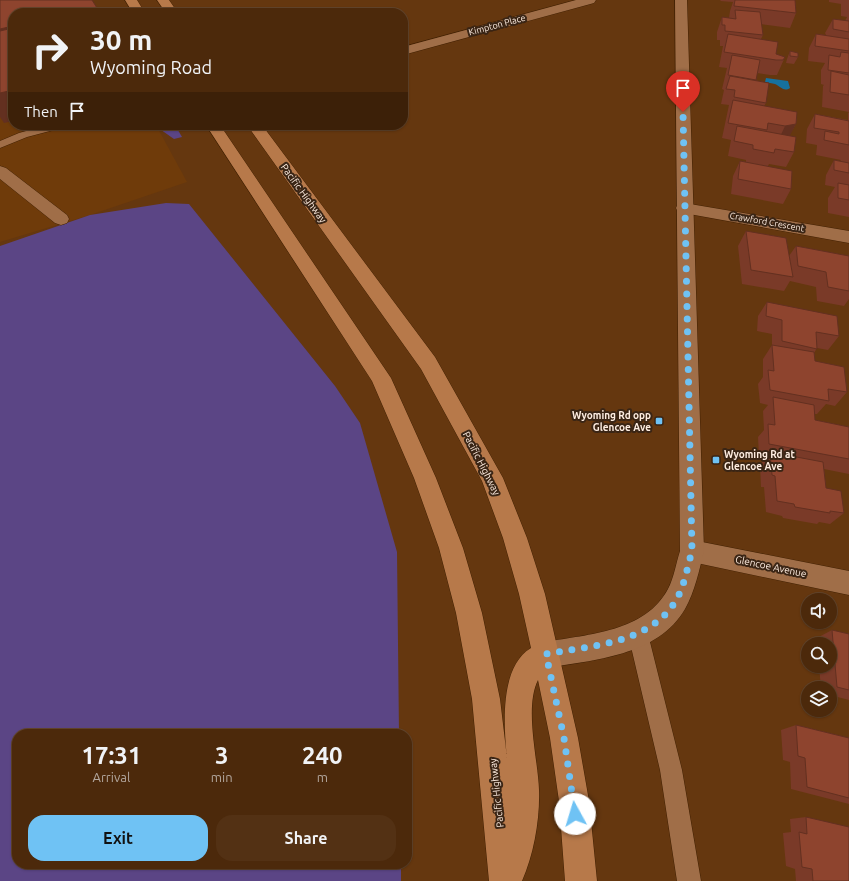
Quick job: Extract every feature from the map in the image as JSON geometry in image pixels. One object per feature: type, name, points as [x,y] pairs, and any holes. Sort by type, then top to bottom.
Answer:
[{"type":"main road","points":[[162,0],[168,8]]},
{"type":"main road","name":"Pacific Highway","points":[[216,130],[381,378],[425,478],[451,548],[469,613],[486,699],[506,881]]},
{"type":"main road","name":"Pacific Highway","points":[[258,130],[428,363],[492,478],[516,538],[532,594],[546,654],[564,738],[574,801],[582,881]]},
{"type":"main road","points":[[506,881],[517,848],[522,812],[523,767],[518,720],[522,683],[530,667],[546,654]]},
{"type":"street","name":"Kimpton Place","points":[[408,50],[590,0]]},
{"type":"street","points":[[546,654],[613,642],[638,634],[660,620],[674,605],[679,594],[692,551],[681,0]]},
{"type":"street","points":[[0,172],[61,219]]},
{"type":"street","name":"Crawford Crescent","points":[[684,208],[849,236]]},
{"type":"street","name":"Glencoe Avenue","points":[[692,551],[849,583]]},
{"type":"lane","points":[[0,145],[23,134],[40,130]]},
{"type":"lane","points":[[638,634],[671,770],[689,881]]},
{"type":"shaded area","points":[[0,0],[8,8],[8,130],[159,130],[187,182],[90,215],[0,242]]},
{"type":"shaded area","points":[[161,130],[178,130],[182,137],[174,139]]},
{"type":"shaded area","points":[[166,203],[189,204],[335,386],[360,423],[397,552],[399,729],[12,729],[12,869],[401,869],[401,881],[0,881],[0,246],[90,215]]},
{"type":"water","points":[[766,78],[788,81],[790,88],[784,89],[775,84],[765,82]]},
{"type":"building","points":[[0,0],[92,0],[97,8],[8,8],[8,27],[0,29]]},
{"type":"building","points":[[735,0],[795,0],[796,13],[734,6]]},
{"type":"building","points":[[735,10],[760,12],[763,35],[725,31],[725,25],[722,25],[722,17],[736,19]]},
{"type":"building","points":[[833,19],[849,21],[849,32],[833,29]]},
{"type":"building","points":[[8,29],[8,91],[0,93],[0,31]]},
{"type":"building","points":[[728,34],[778,42],[776,54],[785,57],[783,60],[776,60],[724,52]]},
{"type":"building","points":[[816,34],[849,39],[849,51],[815,46]]},
{"type":"building","points":[[790,51],[798,53],[798,57],[790,56]]},
{"type":"building","points":[[841,52],[849,53],[849,73],[828,70],[829,55],[840,57]]},
{"type":"building","points":[[732,55],[760,60],[756,80],[728,75]]},
{"type":"building","points":[[831,71],[849,75],[849,95],[830,92]]},
{"type":"building","points":[[730,76],[769,83],[766,103],[734,97],[735,90],[726,89]]},
{"type":"building","points":[[733,100],[797,112],[796,124],[785,126],[768,123],[767,130],[728,123]]},
{"type":"building","points":[[815,114],[849,121],[849,145],[824,140],[825,131],[839,134],[839,132],[814,128]]},
{"type":"building","points":[[737,126],[796,137],[794,152],[775,149],[774,153],[753,149],[753,145],[734,141]]},
{"type":"building","points":[[834,160],[849,163],[849,173],[834,170]]},
{"type":"building","points":[[740,161],[792,171],[791,189],[738,179]]},
{"type":"building","points":[[838,183],[849,185],[849,200],[838,198]]},
{"type":"building","points":[[746,231],[786,238],[793,277],[751,270]]},
{"type":"building","points":[[796,246],[849,256],[849,291],[828,287],[826,272],[798,266]]},
{"type":"building","points":[[767,302],[837,316],[839,336],[816,332],[817,349],[782,341],[782,320],[766,316]]},
{"type":"building","points":[[772,345],[814,352],[815,361],[844,367],[847,392],[828,389],[829,401],[770,390],[768,370],[774,371]]},
{"type":"building","points":[[773,397],[814,405],[815,420],[849,427],[849,459],[769,444],[768,424],[775,425]]},
{"type":"building","points":[[770,452],[823,462],[826,488],[841,491],[844,513],[830,511],[830,513],[795,507],[794,504],[777,501],[775,476],[772,475]]},
{"type":"building","points":[[832,630],[849,634],[849,690],[837,687],[836,673],[837,673],[837,637],[833,637]]},
{"type":"building","points":[[796,725],[849,738],[849,798],[807,787],[805,758],[798,756]]},
{"type":"building","points":[[806,817],[849,827],[849,881],[813,881],[812,869],[802,867],[799,832],[807,834]]},
{"type":"place","name":"Wyoming Rd opp Glencoe Ave","points":[[659,421]]},
{"type":"place","name":"Wyoming Rd at Glencoe Ave","points":[[716,460]]},
{"type":"route","points":[[575,814],[564,738],[546,654],[613,642],[638,634],[660,620],[674,605],[679,594],[692,551],[683,112]]}]
